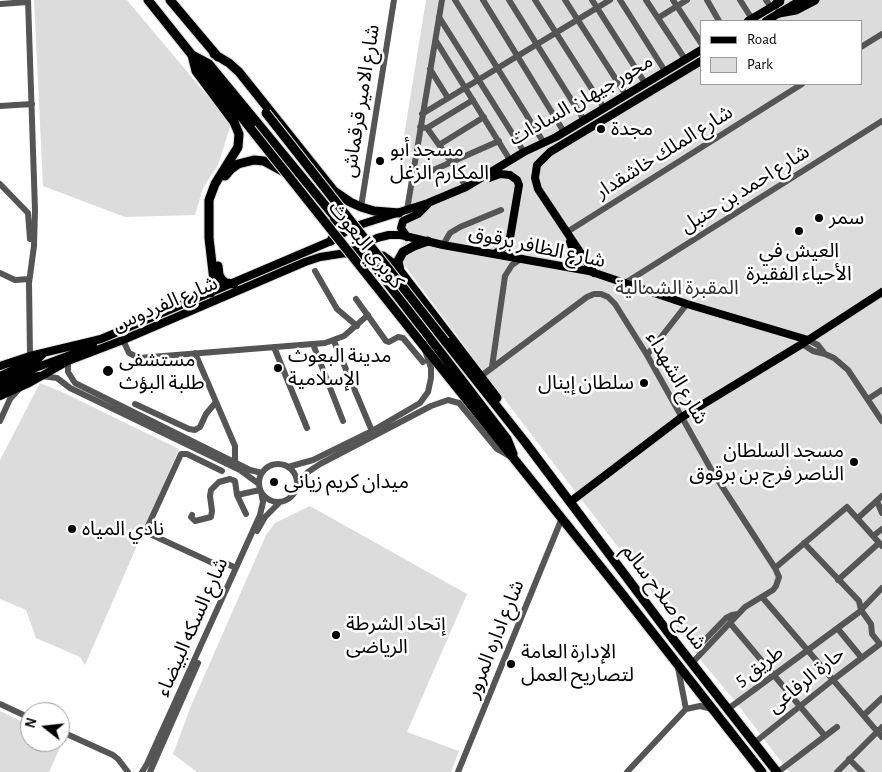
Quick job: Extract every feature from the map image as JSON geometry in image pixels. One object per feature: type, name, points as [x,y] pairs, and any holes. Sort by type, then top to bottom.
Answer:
[{"type":"highway","points":[[148,0],[192,55],[209,64],[334,216],[337,229],[331,241]]},
{"type":"highway","points":[[170,0],[214,54],[229,63],[238,72],[334,191],[350,202],[374,211],[403,212]]},
{"type":"highway","points":[[776,4],[796,10],[815,0]]},
{"type":"highway","name":"كوبري البعوث","points":[[214,54],[266,113],[524,442]]},
{"type":"highway","points":[[192,55],[196,71],[234,122],[239,134],[238,147],[217,180],[209,200],[208,238],[214,281],[211,293]]},
{"type":"highway","name":"كوبري البعوث","points":[[192,55],[514,458]]},
{"type":"highway","points":[[234,284],[224,282],[219,275],[215,247],[213,222],[216,194],[220,184],[230,169],[243,162],[259,160],[269,163],[284,172]]},
{"type":"highway","points":[[334,216],[344,212],[350,202]]},
{"type":"highway","points":[[398,268],[399,258],[405,250],[428,241]]},
{"type":"highway","points":[[346,253],[363,256],[373,264],[507,439],[514,458]]},
{"type":"highway","points":[[373,264],[377,257],[383,256],[398,268],[521,430],[524,442]]},
{"type":"highway","name":"شارع صلاح سالم","points":[[524,442],[777,772]]},
{"type":"highway","name":"شارع صلاح سالم","points":[[514,458],[762,772]]},
{"type":"main road","points":[[750,20],[776,4],[801,0]]},
{"type":"main road","points":[[767,20],[776,4]]},
{"type":"main road","name":"محور جيهان السادات","points":[[479,180],[510,160],[564,132],[700,51]]},
{"type":"main road","name":"محور جيهان السادات","points":[[567,232],[540,193],[535,182],[537,165],[550,152],[700,62]]},
{"type":"main road","points":[[407,236],[402,231],[403,221],[420,212],[428,203],[479,180],[500,174],[508,174],[515,178],[519,185],[510,238],[505,246],[494,254]]},
{"type":"main road","name":"شارع الفردوس","points":[[0,366],[44,352],[96,341],[234,284],[331,241],[353,227],[428,203]]},
{"type":"main road","points":[[564,266],[569,262],[572,253],[567,232]]},
{"type":"main road","points":[[567,232],[594,273]]},
{"type":"main road","name":"شارع الظافر برقوق","points":[[346,253],[377,238],[395,235],[564,266],[626,283],[805,342]]},
{"type":"main road","name":"شارع الفردوس","points":[[1,389],[22,386],[68,361],[123,340],[304,262],[320,257],[346,253]]},
{"type":"main road","points":[[570,502],[682,417],[805,342],[882,292]]},
{"type":"main road","points":[[1,389],[81,351],[96,341]]},
{"type":"main road","points":[[0,376],[38,359],[44,352]]},
{"type":"main road","points":[[1,389],[30,377],[41,376]]},
{"type":"street","name":"شارع الامير قرقماش","points":[[361,207],[394,0]]},
{"type":"street","points":[[403,212],[424,127],[422,114],[442,0]]},
{"type":"street","points":[[455,0],[544,143]]},
{"type":"street","points":[[482,0],[564,132]]},
{"type":"street","points":[[509,0],[584,120]]},
{"type":"street","points":[[535,0],[604,108]]},
{"type":"street","points":[[565,0],[626,95]]},
{"type":"street","points":[[592,0],[646,83]]},
{"type":"street","points":[[422,114],[610,0]]},
{"type":"street","points":[[620,0],[665,71]]},
{"type":"street","points":[[646,0],[685,59]]},
{"type":"street","points":[[673,0],[700,41]]},
{"type":"street","points":[[658,18],[687,0]]},
{"type":"street","points":[[707,0],[719,20]]},
{"type":"street","points":[[740,0],[750,20]]},
{"type":"street","points":[[0,4],[28,1],[35,210],[34,246],[29,280],[30,356]]},
{"type":"street","points":[[439,17],[524,152]]},
{"type":"street","points":[[862,46],[882,34]]},
{"type":"street","points":[[436,41],[510,160]]},
{"type":"street","points":[[430,69],[448,98]]},
{"type":"street","name":"شارع الملك خاشقدار","points":[[567,232],[800,85]]},
{"type":"street","points":[[424,127],[472,100]]},
{"type":"street","points":[[0,106],[32,104]]},
{"type":"street","points":[[439,145],[484,117]]},
{"type":"street","name":"شارع احمد بن حنبل","points":[[626,283],[882,121]]},
{"type":"street","points":[[424,127],[452,162],[466,187]]},
{"type":"street","points":[[412,180],[499,141]]},
{"type":"street","points":[[0,184],[28,213],[30,241],[34,246]]},
{"type":"street","points":[[443,245],[450,233],[501,210]]},
{"type":"street","points":[[480,376],[492,367],[505,276],[512,265],[522,258]]},
{"type":"street","points":[[315,271],[337,309],[356,326]]},
{"type":"street","points":[[0,273],[15,280],[29,280]]},
{"type":"street","name":"شارع الشهداء","points":[[492,367],[590,295],[597,294],[611,299],[647,355],[712,471],[776,568]]},
{"type":"street","points":[[356,299],[386,341],[389,342],[398,337],[403,338],[423,362]]},
{"type":"street","points":[[647,355],[687,304]]},
{"type":"street","points":[[123,340],[129,353],[135,357],[313,344],[334,341],[344,336],[368,315]]},
{"type":"street","points":[[334,341],[372,431]]},
{"type":"street","points":[[805,342],[818,345],[825,354],[841,363],[848,370],[882,422]]},
{"type":"street","points":[[313,344],[344,421]]},
{"type":"street","points":[[260,489],[262,473],[268,467],[276,464],[288,467],[306,463],[372,431],[417,406],[425,398],[431,378],[430,368],[422,344]]},
{"type":"street","points":[[274,347],[307,428]]},
{"type":"street","points":[[195,354],[236,450],[235,461]]},
{"type":"street","points":[[68,361],[68,372],[75,383],[250,470],[262,473]]},
{"type":"street","points":[[41,376],[57,378],[70,388],[247,474],[269,500],[280,502],[291,497],[296,486],[308,472],[320,464],[426,409],[448,400],[459,403],[498,449],[514,458]]},
{"type":"street","points":[[0,416],[10,399],[22,386]]},
{"type":"street","points":[[868,399],[882,390]]},
{"type":"street","points":[[135,404],[192,430],[200,427],[206,414],[216,402]]},
{"type":"street","points":[[875,410],[882,405]]},
{"type":"street","points":[[224,462],[221,470],[187,454],[182,454],[148,526],[148,530],[152,536],[215,564],[223,562],[236,568]]},
{"type":"street","points":[[288,467],[295,476],[296,486]]},
{"type":"street","points":[[192,515],[192,520],[195,521],[211,517],[210,496],[212,490],[215,485],[223,480],[233,479],[237,495],[246,514]]},
{"type":"street","points":[[237,495],[260,489]]},
{"type":"street","name":"شارع السكه البيضاء","points":[[142,772],[260,515],[262,502],[260,489]]},
{"type":"street","points":[[880,498],[881,510]]},
{"type":"street","points":[[858,518],[880,498]]},
{"type":"street","name":"شارع السكه البيضاء","points":[[150,772],[254,536],[265,517],[280,502]]},
{"type":"street","points":[[692,663],[738,614],[753,601],[762,597],[776,586],[779,577],[776,568],[847,507],[881,544],[838,580]]},
{"type":"street","name":"شارع اداره المرور","points":[[458,772],[562,518]]},
{"type":"street","points":[[873,536],[882,529]]},
{"type":"street","points":[[804,543],[859,601],[861,610],[871,624],[872,634],[881,644]]},
{"type":"street","name":"طريق 5","points":[[728,709],[838,629],[861,610],[882,588]]},
{"type":"street","points":[[762,597],[880,732],[837,772]]},
{"type":"street","points":[[697,648],[726,618],[738,614]]},
{"type":"street","points":[[730,623],[825,736]]},
{"type":"street","points":[[838,629],[861,657]]},
{"type":"street","name":"حارة الرفاعى","points":[[754,743],[834,678],[881,644]]},
{"type":"street","points":[[676,663],[686,709]]},
{"type":"street","points":[[864,715],[882,698]]},
{"type":"street","points":[[0,704],[20,713]]},
{"type":"street","points":[[627,772],[686,709],[700,706],[713,709]]},
{"type":"street","points":[[777,772],[837,727]]},
{"type":"street","points":[[70,736],[113,755],[128,772]]},
{"type":"street","points":[[850,759],[862,772]]},
{"type":"green space","points":[[34,0],[127,0],[231,124],[218,165],[203,188],[195,215],[125,217],[43,186]]},
{"type":"green space","name":"المقبرة الشمالية","points":[[426,0],[882,0],[882,772],[789,772],[735,701],[703,663],[637,572],[492,383],[397,255],[398,249],[403,245],[411,176],[398,173]]},
{"type":"green space","name":"نادي المياه","points":[[40,383],[179,449],[85,665],[80,657],[36,638],[26,610],[0,599],[0,460]]},
{"type":"green space","name":"إتحاد الشرطة الرياضى","points":[[310,506],[467,594],[407,732],[459,751],[451,772],[197,772],[173,754],[191,706],[266,535],[275,523]]},
{"type":"green space","points":[[0,711],[20,720],[20,752],[58,752],[49,772],[0,772]]},
{"type":"place","name":"مجدة","points":[[601,129]]},
{"type":"place","name":"مسجد أبو المكارم الزغل","points":[[380,161]]},
{"type":"place","name":"سمر","points":[[819,218]]},
{"type":"place","name":"العيش في الأحياء الفقيرة","points":[[799,231]]},
{"type":"place","name":"مدينة البعوث الإسلامية","points":[[278,368]]},
{"type":"place","name":"مستشفى طلبة البؤث","points":[[108,371]]},
{"type":"place","name":"سلطان إينال","points":[[644,383]]},
{"type":"place","name":"مسجد السلطان الناصر فرج بن برقوق","points":[[854,462]]},
{"type":"place","name":"ميدان كريم زيانى","points":[[274,482]]},
{"type":"place","name":"نادي المياه","points":[[72,529]]},
{"type":"place","name":"إتحاد الشرطة الرياضى","points":[[336,635]]},
{"type":"place","name":"الإدارة العامة لتصاريح العمل","points":[[511,664]]}]
